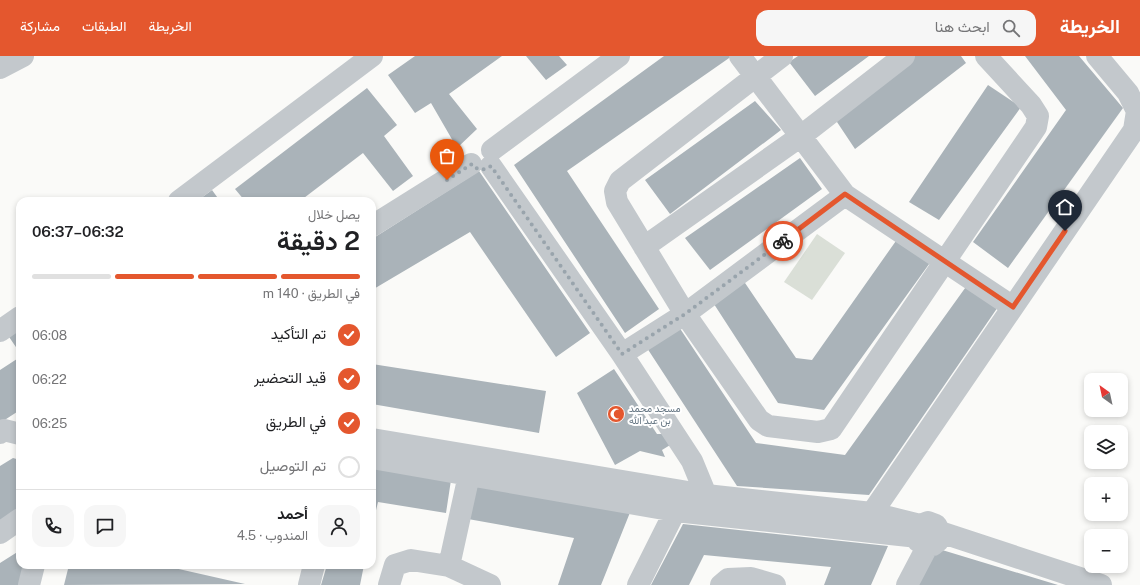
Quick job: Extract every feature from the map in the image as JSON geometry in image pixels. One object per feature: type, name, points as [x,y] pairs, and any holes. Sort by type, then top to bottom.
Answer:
[{"type":"street","points":[[0,68],[23,56]]},
{"type":"street","points":[[184,197],[372,56]]},
{"type":"street","points":[[376,224],[485,160],[619,56]]},
{"type":"street","points":[[740,56],[845,194],[1013,307]]},
{"type":"street","points":[[782,56],[620,181],[615,191],[617,202],[685,314],[759,420],[768,426],[818,432],[831,429],[1036,127],[1038,116],[1031,106],[986,56]]},
{"type":"street","points":[[644,247],[801,136],[904,56]]},
{"type":"street","points":[[872,513],[1134,130],[1137,111],[1128,93],[1097,56]]},
{"type":"street","points":[[485,160],[622,354],[692,461],[706,495]]},
{"type":"street","points":[[622,354],[685,314],[845,194]]},
{"type":"street","points":[[0,331],[16,320]]},
{"type":"street","points":[[0,433],[4,430],[16,433]]},
{"type":"street","points":[[376,440],[706,495],[872,513],[928,536],[1069,585]]},
{"type":"street","points":[[376,459],[675,510],[928,536],[1101,585]]},
{"type":"street","points":[[669,488],[692,461]]},
{"type":"street","points":[[449,566],[469,475]]},
{"type":"street","points":[[669,488],[675,510]]},
{"type":"street","points":[[638,585],[675,510],[706,495]]},
{"type":"street","points":[[0,533],[16,522]]},
{"type":"street","points":[[907,585],[928,536]]},
{"type":"street","points":[[389,585],[395,565],[411,560],[449,566],[490,585]]},
{"type":"street","points":[[29,585],[33,569]]},
{"type":"street","points":[[309,585],[313,569]]},
{"type":"street","points":[[721,585],[728,579],[751,578],[775,585]]},
{"type":"shaded area","points":[[817,234],[845,253],[812,300],[784,282]]},
{"type":"building","points":[[415,56],[502,56],[449,94],[477,129],[457,148],[431,103],[415,113],[388,75]]},
{"type":"building","points":[[526,56],[559,56],[567,65],[546,80]]},
{"type":"building","points":[[664,56],[732,56],[567,171],[659,309],[625,333],[514,165]]},
{"type":"building","points":[[798,56],[869,56],[815,96],[789,62]]},
{"type":"building","points":[[909,56],[961,56],[966,63],[855,149],[831,113]]},
{"type":"building","points":[[1025,56],[1079,56],[1123,108],[1008,268],[973,242],[1066,110]]},
{"type":"building","points":[[988,85],[1021,107],[939,220],[909,202]]},
{"type":"building","points":[[367,88],[397,125],[384,136],[413,176],[393,191],[363,153],[305,197],[242,197],[235,189]]},
{"type":"building","points":[[755,101],[781,130],[670,214],[645,180]]},
{"type":"building","points":[[800,158],[822,189],[710,270],[685,238]]},
{"type":"building","points":[[479,171],[590,333],[556,357],[470,232],[376,288],[376,236]]},
{"type":"building","points":[[212,190],[217,197],[202,197]]},
{"type":"building","points":[[898,238],[932,260],[824,410],[778,403],[712,301],[743,280],[796,358],[812,360]]},
{"type":"building","points":[[968,284],[1000,304],[869,495],[737,486],[647,348],[677,324],[756,443],[845,455]]},
{"type":"building","points":[[16,324],[16,347],[5,331]]},
{"type":"building","points":[[16,360],[16,413],[0,423],[0,370]]},
{"type":"building","points":[[376,365],[546,391],[539,433],[376,405]]},
{"type":"building","name":"مسجد محمد بن عبد الله","points":[[614,369],[657,434],[668,434],[675,442],[662,450],[665,457],[640,451],[615,465],[577,393]]},
{"type":"building","points":[[13,458],[16,459],[16,513],[0,523],[0,466]]},
{"type":"building","points":[[376,466],[451,480],[446,513],[378,502],[376,510]]},
{"type":"building","points":[[474,477],[633,505],[601,585],[558,585],[574,538],[468,519]]},
{"type":"building","points":[[683,524],[888,546],[871,585],[824,585],[831,567],[704,555],[689,585],[651,585]]},
{"type":"building","points":[[929,546],[1058,585],[912,585]]},
{"type":"building","points":[[16,553],[16,569],[26,569],[22,585],[0,585],[0,563]]},
{"type":"building","points":[[68,569],[179,569],[245,584],[64,585]]},
{"type":"building","points":[[326,569],[363,569],[360,585],[321,585]]},
{"type":"way so far","points":[[447,180],[472,164],[481,170],[491,166],[622,354],[685,314],[783,241]]},
{"type":"place","name":"مسجد محمد بن عبد الله","points":[[616,414]]},
{"type":"route","points":[[783,241],[845,194],[1013,307],[1065,231]]}]
